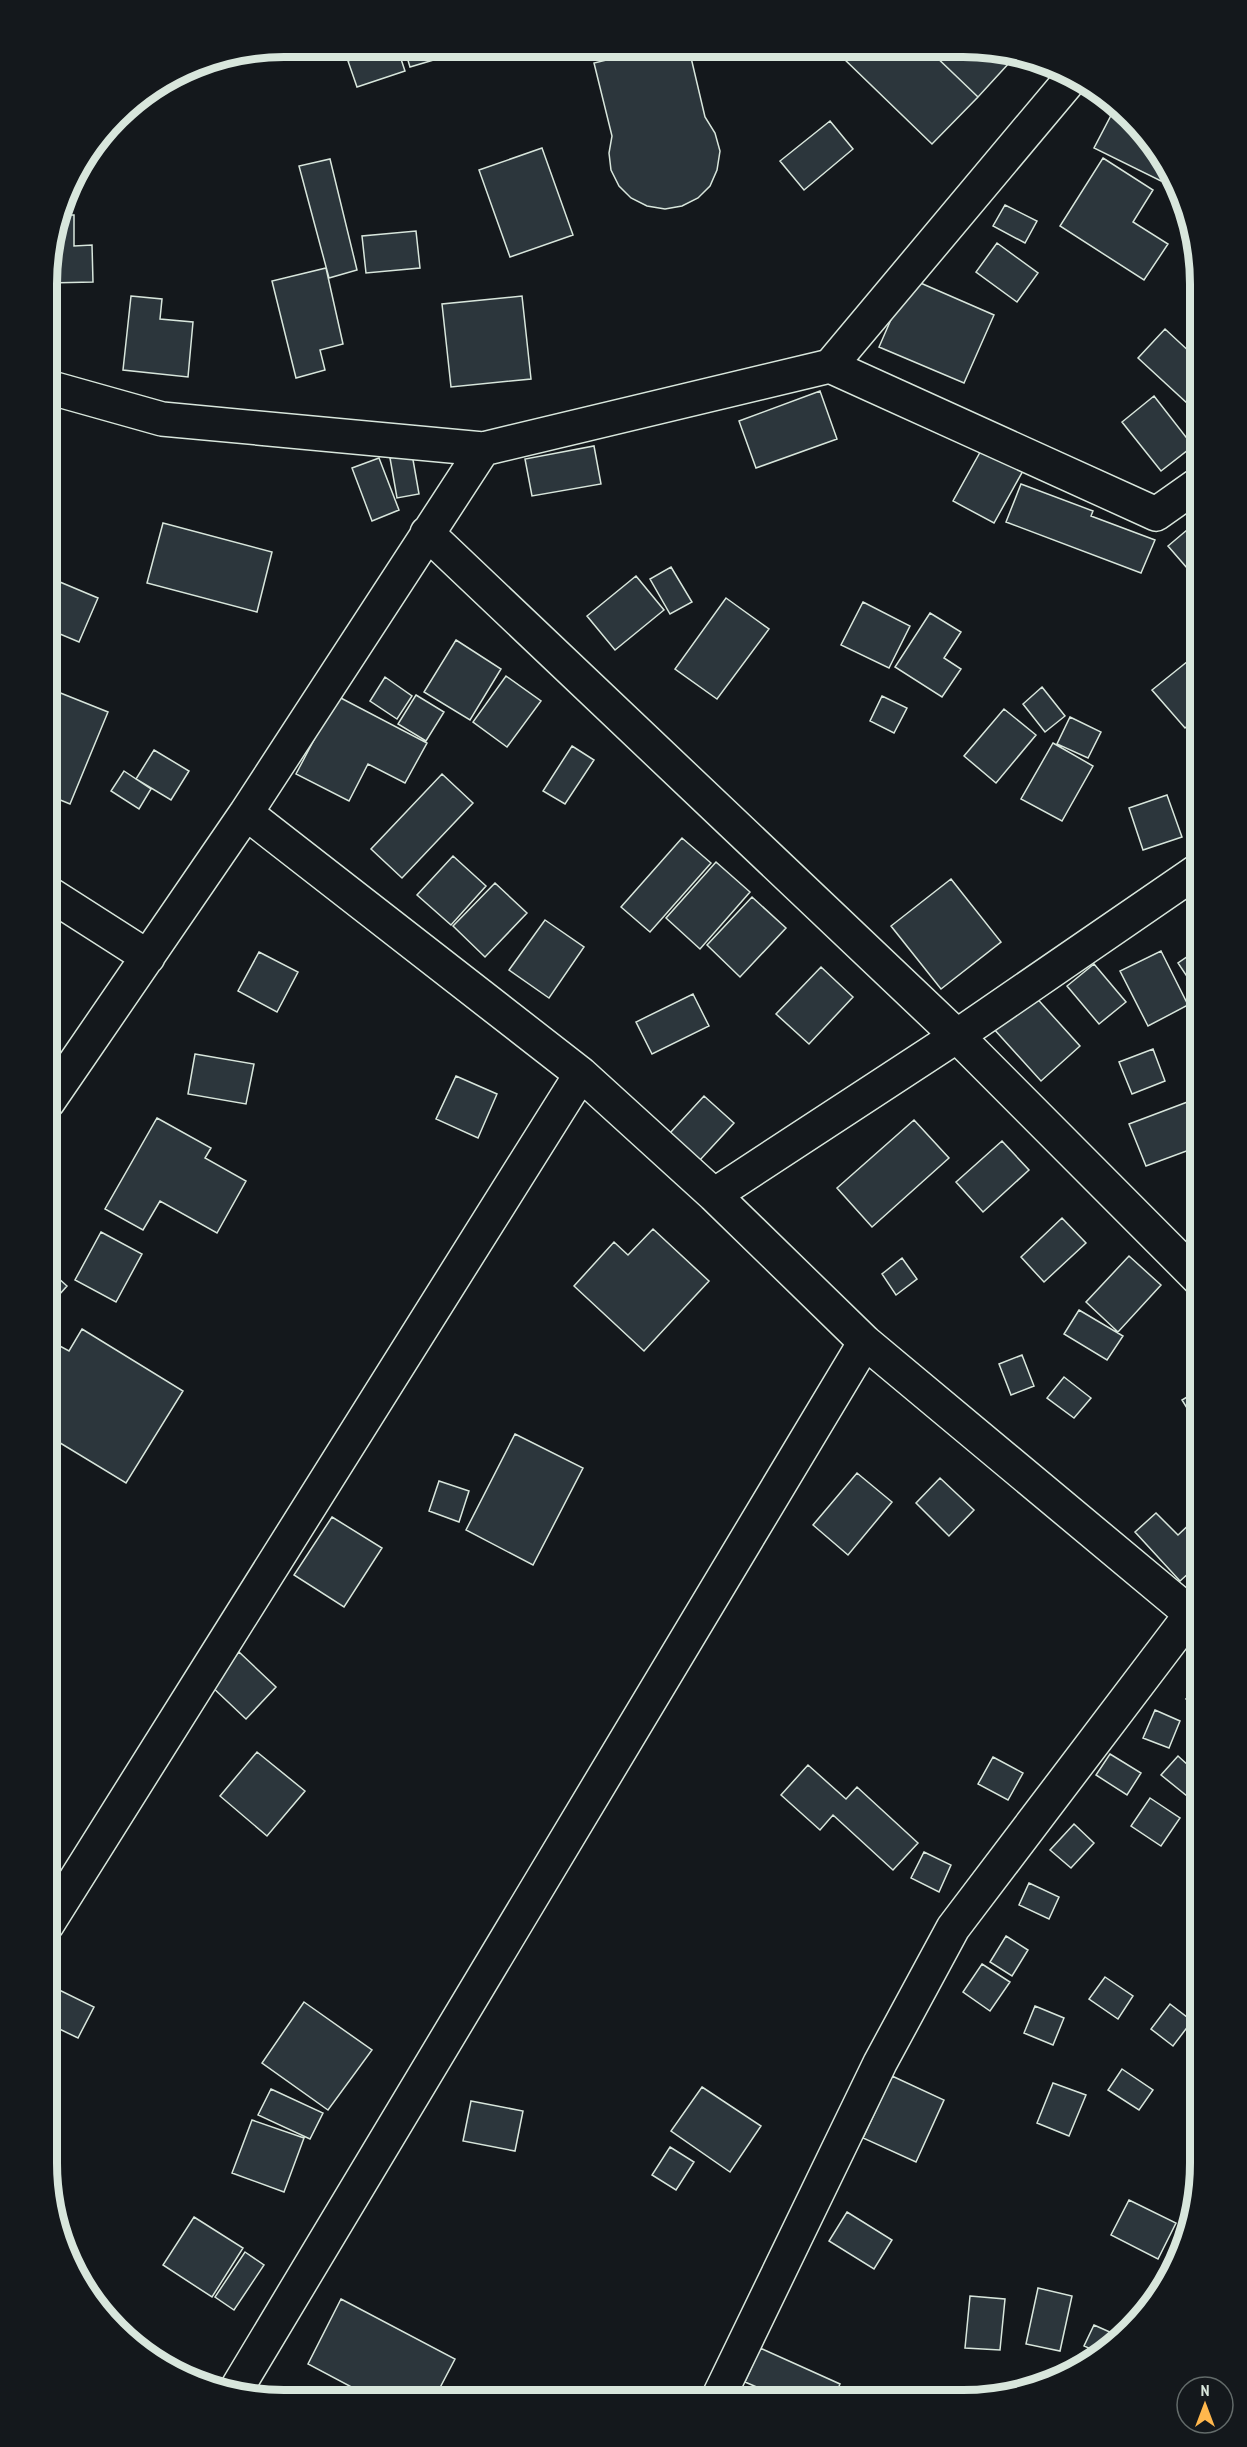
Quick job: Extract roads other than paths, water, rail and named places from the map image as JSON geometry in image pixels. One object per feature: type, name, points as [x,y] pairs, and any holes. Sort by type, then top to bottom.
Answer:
[{"type":"street","points":[[57,390],[162,419],[483,449],[830,366],[1068,82]]},
{"type":"street","points":[[830,366],[1156,514],[1190,490]]},
{"type":"street","points":[[57,1089],[246,813],[483,449]]},
{"type":"street","points":[[427,533],[957,1036],[1190,1270]]},
{"type":"street","points":[[246,813],[580,1074],[714,1195],[865,1342],[1190,1608]]},
{"type":"street","points":[[714,1195],[957,1036],[1190,876]]},
{"type":"street","points":[[57,898],[148,957]]},
{"type":"street","points":[[57,1909],[580,1074]]},
{"type":"street","points":[[238,2386],[865,1342]]},
{"type":"street","points":[[722,2390],[875,2073],[952,1928],[1190,1623]]}]
